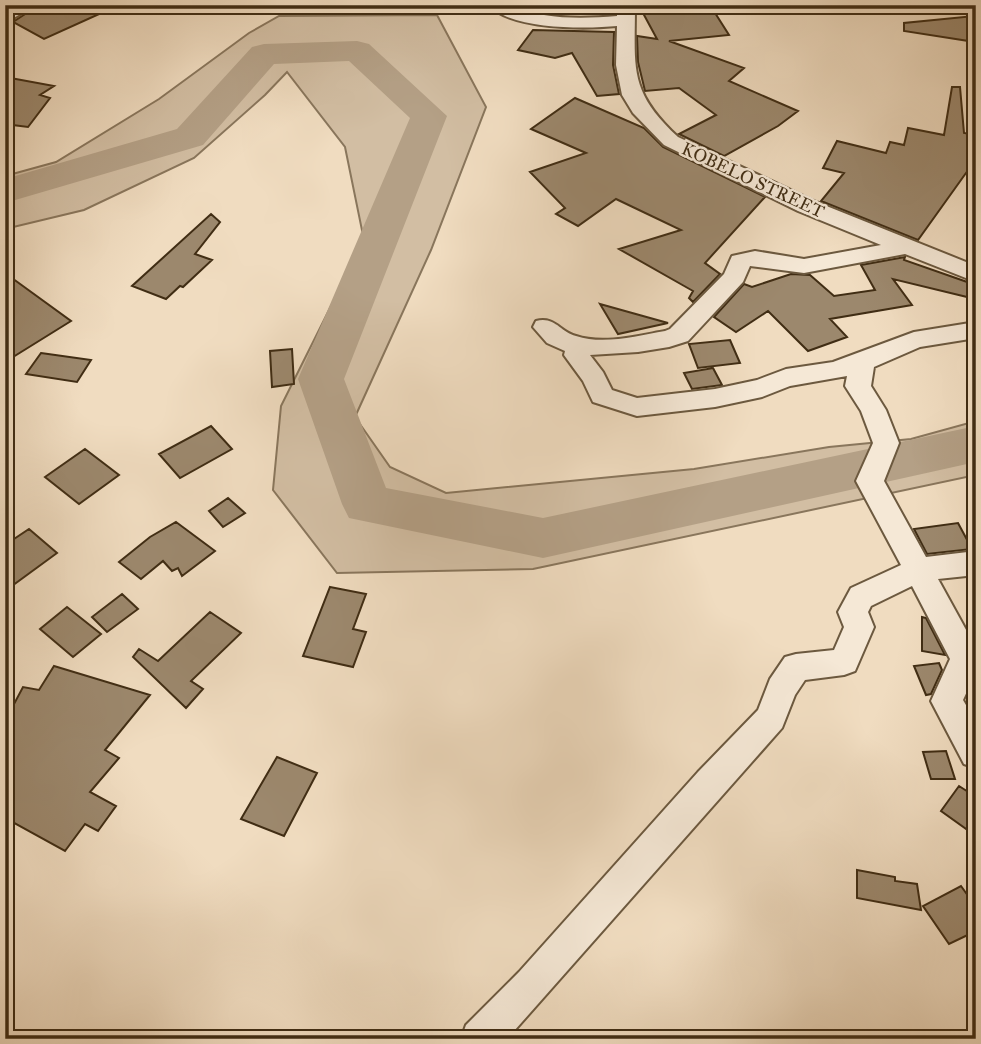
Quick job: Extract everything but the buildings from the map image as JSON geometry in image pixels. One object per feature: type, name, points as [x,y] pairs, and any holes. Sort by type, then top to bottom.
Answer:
[{"type":"street","points":[[5,18],[27,5]]},
{"type":"street","points":[[498,5],[546,22],[571,25],[626,13]]},
{"type":"street","name":"KOBELO STREET","points":[[626,13],[624,66],[628,91],[652,124],[671,141],[806,206],[976,275]]},
{"type":"street","points":[[545,327],[553,338],[578,348],[638,343],[679,335],[726,288],[735,277],[740,261],[755,258],[804,266],[906,247]]},
{"type":"street","points":[[578,348],[576,355],[594,378],[602,396],[637,407],[733,395],[762,388],[786,378],[834,371],[914,340],[976,330]]},
{"type":"street","points":[[862,362],[858,386],[873,410],[886,443],[870,481],[966,659],[947,701],[976,753]]},
{"type":"street","points":[[480,1039],[541,975],[710,783],[771,718],[781,689],[796,667],[844,663],[859,627],[853,611],[861,597],[918,570],[976,563]]},
{"type":"shaded area","points":[[437,15],[486,107],[431,250],[355,417],[390,467],[446,493],[694,469],[829,447],[911,439],[976,421],[976,475],[533,569],[337,573],[273,490],[281,406],[364,240],[345,147],[287,72],[194,158],[84,210],[5,229],[5,176],[56,162],[159,99],[249,33],[279,16]]},
{"type":"waterway","points":[[5,191],[190,137],[264,54],[357,51],[429,116],[321,379],[367,504],[543,538],[976,444]]}]
